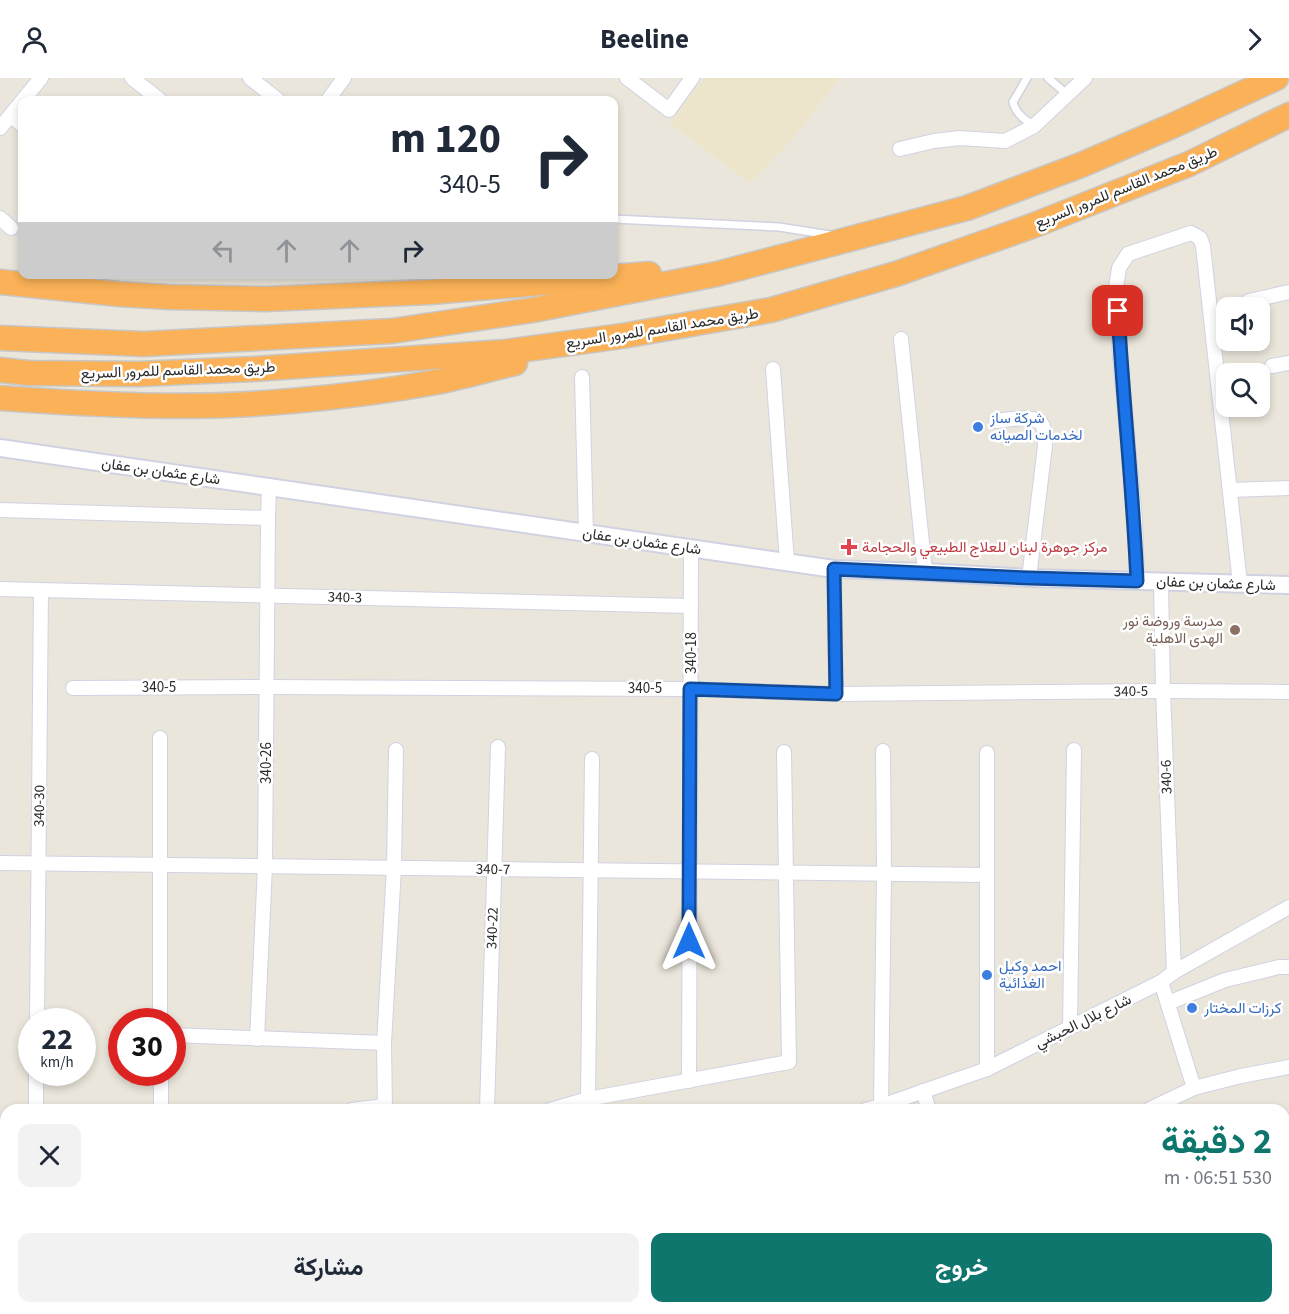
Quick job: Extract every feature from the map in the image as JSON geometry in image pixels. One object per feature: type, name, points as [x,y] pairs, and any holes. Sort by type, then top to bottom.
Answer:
[{"type":"highway","name":"طريق محمد القاسم للمرور السريع","points":[[0,338],[144,344],[392,331],[533,310],[717,274],[967,208],[1172,126],[1276,78]]},
{"type":"highway","name":"طريق محمد القاسم للمرور السريع","points":[[0,370],[29,373],[139,374],[253,369],[506,352],[622,336],[771,310],[896,274],[1032,226],[1189,164],[1289,115]]},
{"type":"highway","points":[[618,276],[717,274]]},
{"type":"highway","points":[[0,282],[119,294],[265,298],[430,292],[583,279]]},
{"type":"highway","points":[[1,398],[124,406],[237,404],[350,395],[437,382],[622,336]]},
{"type":"street","points":[[26,96],[41,78]]},
{"type":"street","points":[[132,78],[155,96]]},
{"type":"street","points":[[250,78],[273,96]]},
{"type":"street","points":[[331,96],[344,78]]},
{"type":"street","points":[[627,78],[669,110],[693,78]]},
{"type":"street","points":[[900,149],[960,138],[1005,141],[1034,126],[1086,78]]},
{"type":"street","points":[[0,129],[18,106]]},
{"type":"street","points":[[11,115],[18,121]]},
{"type":"street","points":[[0,218],[11,228]]},
{"type":"street","points":[[1137,581],[1135,520],[1116,288],[1119,268],[1128,254],[1191,233],[1200,238],[1203,246],[1240,584]]},
{"type":"street","points":[[1267,297],[1289,292]]},
{"type":"street","points":[[901,339],[925,572]]},
{"type":"street","points":[[1272,366],[1289,363]]},
{"type":"street","points":[[773,369],[787,562]]},
{"type":"street","points":[[582,377],[586,533]]},
{"type":"street","points":[[996,421],[1031,418],[1039,421],[1043,427],[1045,446],[1029,578]]},
{"type":"street","name":"شارع عثمان بن عفان","points":[[0,448],[834,569],[1029,578],[1289,585]]},
{"type":"street","name":"340-26","points":[[257,1039],[266,866],[269,486]]},
{"type":"street","points":[[1230,490],[1289,488]]},
{"type":"street","points":[[0,510],[268,518]]},
{"type":"street","name":"340-18","points":[[689,1081],[691,548]]},
{"type":"street","points":[[834,569],[836,694]]},
{"type":"street","name":"340-6","points":[[1161,582],[1174,972]]},
{"type":"street","name":"340-3","points":[[0,589],[691,606]]},
{"type":"street","name":"340-30","points":[[37,1008],[41,590]]},
{"type":"street","name":"340-5","points":[[73,688],[690,689],[836,694],[1289,692]]},
{"type":"street","points":[[160,738],[160,1008]]},
{"type":"street","name":"340-22","points":[[487,1104],[498,747]]},
{"type":"street","points":[[385,1104],[384,1043],[394,868],[396,750]]},
{"type":"street","points":[[1070,1027],[1074,750]]},
{"type":"street","points":[[881,1104],[883,751]]},
{"type":"street","points":[[569,1104],[588,1098],[789,1062],[784,752]]},
{"type":"street","points":[[987,753],[987,1069]]},
{"type":"street","points":[[588,1098],[592,759]]},
{"type":"street","name":"340-7","points":[[0,863],[986,875]]},
{"type":"street","name":"شارع بلال الحبشي","points":[[886,1104],[987,1069],[1161,982],[1174,972],[1289,907]]},
{"type":"street","points":[[1168,1003],[1225,980],[1279,967],[1289,967]]},
{"type":"street","points":[[1161,982],[1194,1088]]},
{"type":"street","points":[[186,1036],[384,1043]]},
{"type":"street","points":[[1161,1104],[1194,1088],[1241,1076],[1289,1068]]},
{"type":"street","points":[[36,1086],[36,1104]]},
{"type":"street","points":[[160,1086],[161,1104]]},
{"type":"street","points":[[923,1090],[927,1104]]},
{"type":"lane","points":[[1027,78],[1013,102],[1020,116],[1034,126]]},
{"type":"lane","points":[[1048,78],[1068,95]]},
{"type":"lane","points":[[618,219],[779,227],[853,238]]},
{"type":"shaded area","points":[[704,78],[840,78],[791,141],[750,183],[670,123]]},
{"type":"place","name":"شركة ساز لخدمات الصيانه","points":[[978,427]]},
{"type":"place","name":"مركز جوهرة لبنان للعلاج الطبيعي والحجامة","points":[[849,547]]},
{"type":"place","name":"مدرسة وروضة نور الهدى الاهلية","points":[[1235,630]]},
{"type":"place","name":"احمد وكيل الغذائية","points":[[987,975]]},
{"type":"place","name":"كرزات المختار","points":[[1192,1008]]},
{"type":"route","points":[[689,941],[690,689],[836,694],[834,569],[1137,581],[1135,520],[1118,311]]}]
